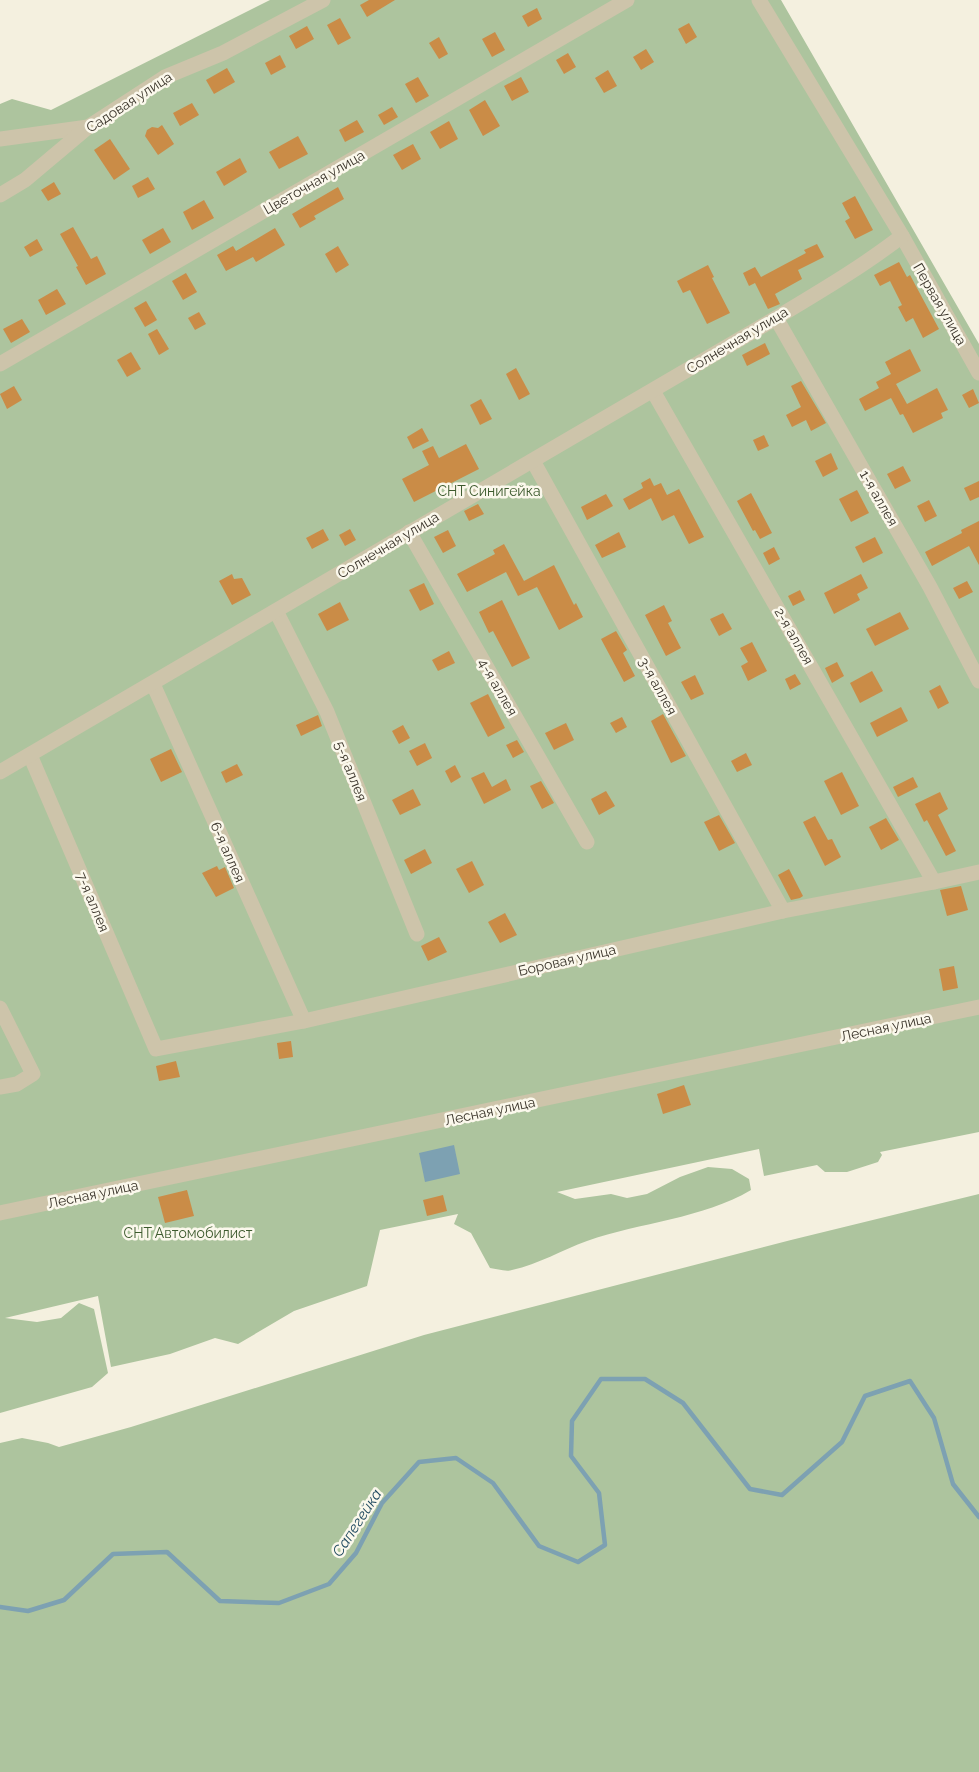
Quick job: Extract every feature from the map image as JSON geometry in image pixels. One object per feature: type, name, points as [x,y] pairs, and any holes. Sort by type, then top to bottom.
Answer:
[{"type":"street","name":"Садовая улица","points":[[0,195],[25,180],[88,127],[164,77],[223,53],[323,0]]},
{"type":"street","name":"Цветочная улица","points":[[0,364],[627,0]]},
{"type":"street","name":"Первая улица","points":[[759,0],[902,236],[979,372]]},
{"type":"street","points":[[0,139],[88,127]]},
{"type":"street","name":"Солнечная улица","points":[[0,772],[776,318],[882,252],[902,236]]},
{"type":"street","name":"1-я аллея","points":[[776,318],[930,587],[979,680]]},
{"type":"street","name":"2-я аллея","points":[[653,391],[934,882]]},
{"type":"street","name":"3-я аллея","points":[[533,460],[784,911]]},
{"type":"street","name":"4-я аллея","points":[[409,532],[587,842]]},
{"type":"street","name":"5-я аллея","points":[[276,611],[327,712],[417,934]]},
{"type":"street","name":"6-я аллея","points":[[153,684],[304,1021]]},
{"type":"street","name":"7-я аллея","points":[[30,755],[156,1049]]},
{"type":"street","name":"Боровая улица","points":[[156,1049],[304,1021],[784,911],[979,872]]},
{"type":"street","name":"Лесная улица","points":[[0,1214],[979,1007]]},
{"type":"street","points":[[0,1008],[33,1074],[17,1084],[0,1087]]},
{"type":"green space","name":"СНТ Синигейка","points":[[270,0],[781,0],[979,344],[979,1132],[880,1152],[882,1155],[878,1162],[847,1172],[825,1172],[817,1165],[764,1176],[759,1149],[557,1192],[575,1199],[611,1194],[627,1198],[647,1194],[680,1177],[708,1167],[732,1169],[749,1179],[751,1190],[712,1208],[587,1241],[510,1271],[490,1268],[471,1233],[454,1224],[458,1214],[380,1230],[367,1286],[294,1311],[238,1344],[215,1338],[170,1354],[111,1367],[98,1296],[5,1318],[37,1322],[61,1318],[79,1303],[94,1309],[108,1373],[92,1387],[0,1413],[0,104],[12,99],[51,110]]},
{"type":"green space","points":[[979,1194],[979,1772],[0,1772],[0,1443],[22,1438],[59,1447],[131,1427],[424,1335],[791,1240]]},
{"type":"water","points":[[454,1145],[460,1174],[425,1182],[419,1153]]},
{"type":"building","points":[[369,0],[395,0],[367,17],[360,5]]},
{"type":"building","points":[[537,8],[542,19],[528,27],[522,16]]},
{"type":"building","points":[[340,18],[351,38],[338,45],[327,25]]},
{"type":"building","points":[[689,23],[697,37],[686,44],[678,29]]},
{"type":"building","points":[[307,26],[314,39],[296,49],[289,36]]},
{"type":"building","points":[[495,32],[505,50],[492,57],[482,39]]},
{"type":"building","points":[[439,37],[448,54],[439,59],[429,43]]},
{"type":"building","points":[[646,49],[654,62],[641,70],[633,57]]},
{"type":"building","points":[[568,53],[576,67],[564,74],[556,60]]},
{"type":"building","points":[[280,55],[286,67],[271,75],[265,63]]},
{"type":"building","points":[[227,68],[235,82],[214,94],[206,80]]},
{"type":"building","points":[[608,70],[617,86],[604,93],[595,78]]},
{"type":"building","points":[[418,77],[429,96],[416,103],[405,84]]},
{"type":"building","points":[[521,77],[529,92],[512,101],[504,86]]},
{"type":"building","points":[[485,100],[500,126],[483,136],[469,110]]},
{"type":"building","points":[[192,103],[199,115],[180,126],[173,113]]},
{"type":"building","points":[[392,107],[398,117],[384,125],[378,115]]},
{"type":"building","points":[[357,120],[364,132],[345,142],[339,130]]},
{"type":"building","points":[[449,121],[458,139],[440,149],[430,132]]},
{"type":"building","points":[[162,125],[174,144],[158,155],[145,136],[147,130],[152,127],[158,128]]},
{"type":"building","points":[[298,136],[308,154],[279,169],[269,152]]},
{"type":"building","points":[[110,139],[130,169],[114,180],[94,150]]},
{"type":"building","points":[[413,144],[421,159],[402,170],[393,155]]},
{"type":"building","points":[[240,158],[247,172],[224,186],[216,172]]},
{"type":"building","points":[[148,177],[155,189],[138,198],[132,186]]},
{"type":"building","points":[[54,182],[61,194],[48,201],[41,190]]},
{"type":"building","points":[[338,187],[344,199],[314,216],[316,219],[300,228],[292,214]]},
{"type":"building","points":[[855,196],[873,230],[855,239],[845,221],[850,218],[842,203]]},
{"type":"building","points":[[204,200],[214,218],[192,230],[183,212]]},
{"type":"building","points":[[73,227],[91,259],[97,256],[106,274],[86,285],[76,267],[78,266],[60,234]]},
{"type":"building","points":[[163,228],[171,242],[150,254],[142,240]]},
{"type":"building","points":[[275,228],[285,245],[256,262],[253,257],[226,271],[217,255],[233,246],[236,251]]},
{"type":"building","points":[[37,239],[43,250],[30,257],[24,247]]},
{"type":"building","points":[[817,244],[824,257],[798,270],[802,279],[775,294],[780,304],[768,309],[755,283],[749,286],[743,273],[755,267],[761,277],[806,253],[804,250]]},
{"type":"building","points":[[338,246],[349,265],[336,273],[325,254]]},
{"type":"building","points":[[899,262],[907,277],[910,275],[939,329],[923,338],[913,318],[906,322],[898,307],[902,305],[890,281],[880,286],[874,275]]},
{"type":"building","points":[[708,265],[714,277],[712,278],[730,313],[707,324],[690,290],[683,293],[677,281]]},
{"type":"building","points":[[186,273],[197,292],[183,300],[172,281]]},
{"type":"building","points":[[57,289],[66,304],[46,315],[38,300]]},
{"type":"building","points":[[146,301],[157,320],[145,327],[134,308]]},
{"type":"building","points":[[199,312],[206,324],[195,330],[188,318]]},
{"type":"building","points":[[22,319],[30,332],[11,343],[3,329]]},
{"type":"building","points":[[157,329],[169,349],[159,355],[148,334]]},
{"type":"building","points":[[765,343],[770,354],[747,366],[742,355]]},
{"type":"building","points":[[910,349],[921,371],[896,384],[907,404],[937,388],[948,410],[941,413],[943,418],[913,433],[903,414],[900,415],[891,398],[865,411],[859,399],[879,388],[876,382],[891,374],[885,362]]},
{"type":"building","points":[[131,352],[141,369],[127,377],[117,360]]},
{"type":"building","points":[[516,368],[530,394],[519,400],[506,374]]},
{"type":"building","points":[[801,381],[826,423],[811,431],[806,420],[792,427],[786,415],[801,407],[791,386]]},
{"type":"building","points":[[14,386],[22,400],[7,409],[0,394]]},
{"type":"building","points":[[973,389],[979,403],[969,408],[962,395]]},
{"type":"building","points":[[481,399],[492,419],[480,425],[470,405]]},
{"type":"building","points":[[422,428],[429,441],[413,449],[407,437]]},
{"type":"building","points":[[764,435],[769,446],[758,451],[753,440]]},
{"type":"building","points":[[466,444],[479,469],[414,502],[402,479],[429,465],[422,451],[433,446],[439,458]]},
{"type":"building","points":[[831,453],[838,469],[823,477],[815,461]]},
{"type":"building","points":[[903,466],[911,481],[895,489],[887,474]]},
{"type":"building","points":[[650,478],[654,486],[661,483],[667,495],[679,489],[704,537],[689,544],[674,515],[662,521],[651,498],[629,510],[623,499],[643,488],[641,483]]},
{"type":"building","points":[[979,481],[979,497],[970,501],[964,488]]},
{"type":"building","points":[[857,490],[869,513],[851,522],[839,499]]},
{"type":"building","points":[[751,493],[772,533],[760,539],[755,530],[753,531],[737,501]]},
{"type":"building","points":[[606,494],[613,506],[587,520],[581,507]]},
{"type":"building","points":[[929,500],[937,516],[925,522],[917,506]]},
{"type":"building","points":[[478,504],[484,514],[469,521],[464,511]]},
{"type":"building","points":[[979,521],[979,565],[969,546],[932,566],[925,552],[962,533],[961,530]]},
{"type":"building","points":[[323,529],[329,540],[312,549],[306,538]]},
{"type":"building","points":[[350,529],[356,540],[345,546],[339,535]]},
{"type":"building","points":[[448,530],[456,546],[443,553],[434,537]]},
{"type":"building","points":[[619,532],[626,547],[602,558],[595,545]]},
{"type":"building","points":[[875,537],[883,553],[863,563],[855,547]]},
{"type":"building","points":[[504,544],[524,581],[554,565],[574,605],[576,603],[583,617],[559,630],[537,587],[518,596],[506,572],[467,592],[457,574],[495,554],[493,550]]},
{"type":"building","points":[[774,547],[780,559],[769,565],[763,553]]},
{"type":"building","points":[[232,574],[234,579],[242,578],[251,595],[232,605],[219,581]]},
{"type":"building","points":[[861,574],[868,588],[857,594],[860,600],[834,614],[824,593]]},
{"type":"building","points":[[967,581],[973,592],[959,599],[953,588]]},
{"type":"building","points":[[424,583],[434,604],[420,611],[409,590]]},
{"type":"building","points":[[800,590],[805,600],[793,606],[788,596]]},
{"type":"building","points":[[502,600],[530,658],[512,667],[493,631],[489,633],[479,612]]},
{"type":"building","points":[[340,602],[349,620],[327,631],[318,614]]},
{"type":"building","points":[[664,605],[672,621],[668,623],[681,648],[666,656],[645,615]]},
{"type":"building","points":[[900,612],[909,629],[875,646],[866,629]]},
{"type":"building","points":[[723,613],[732,629],[719,636],[710,619]]},
{"type":"building","points":[[616,631],[627,650],[623,653],[635,676],[624,682],[601,639]]},
{"type":"building","points":[[752,642],[767,671],[748,681],[741,666],[748,662],[740,648]]},
{"type":"building","points":[[449,651],[455,663],[438,671],[432,660]]},
{"type":"building","points":[[837,662],[844,676],[832,683],[825,668]]},
{"type":"building","points":[[872,671],[883,691],[860,703],[850,683]]},
{"type":"building","points":[[795,674],[801,684],[790,690],[785,679]]},
{"type":"building","points":[[695,675],[704,694],[691,700],[681,682]]},
{"type":"building","points":[[940,685],[949,703],[938,709],[929,691]]},
{"type":"building","points":[[488,694],[505,728],[488,737],[470,703]]},
{"type":"building","points":[[901,707],[908,721],[877,737],[870,723]]},
{"type":"building","points":[[663,714],[686,756],[671,763],[651,721]]},
{"type":"building","points":[[318,715],[322,726],[301,736],[296,725]]},
{"type":"building","points":[[622,717],[627,727],[616,733],[610,723]]},
{"type":"building","points":[[566,723],[574,740],[554,750],[545,733]]},
{"type":"building","points":[[403,725],[410,738],[399,744],[392,731]]},
{"type":"building","points":[[517,740],[524,752],[513,758],[506,745]]},
{"type":"building","points":[[425,743],[432,758],[417,766],[409,751]]},
{"type":"building","points":[[171,749],[182,772],[161,782],[150,759]]},
{"type":"building","points":[[746,753],[752,765],[737,772],[731,761]]},
{"type":"building","points":[[237,764],[243,775],[226,783],[221,772]]},
{"type":"building","points":[[455,765],[461,777],[451,783],[445,771]]},
{"type":"building","points":[[484,772],[492,787],[506,779],[511,790],[484,804],[471,778]]},
{"type":"building","points":[[842,772],[859,806],[841,815],[824,781]]},
{"type":"building","points":[[913,777],[918,787],[898,797],[893,787]]},
{"type":"building","points":[[541,781],[554,803],[542,809],[530,786]]},
{"type":"building","points":[[413,789],[421,805],[400,815],[392,800]]},
{"type":"building","points":[[606,791],[615,806],[599,815],[591,799]]},
{"type":"building","points":[[940,792],[948,809],[938,815],[956,851],[946,856],[927,820],[924,822],[915,804]]},
{"type":"building","points":[[719,815],[735,843],[719,851],[704,822]]},
{"type":"building","points":[[815,816],[828,840],[832,839],[841,857],[825,866],[803,822]]},
{"type":"building","points":[[886,818],[899,840],[881,850],[869,827]]},
{"type":"building","points":[[425,849],[432,863],[411,874],[404,860]]},
{"type":"building","points":[[472,861],[484,885],[469,893],[456,869]]},
{"type":"building","points":[[217,866],[219,870],[225,867],[234,888],[216,897],[202,873]]},
{"type":"building","points":[[789,869],[803,896],[791,900],[778,875]]},
{"type":"building","points":[[961,886],[968,910],[947,916],[940,890]]},
{"type":"building","points":[[505,913],[517,935],[500,943],[488,922]]},
{"type":"building","points":[[439,937],[447,952],[428,961],[421,946]]},
{"type":"building","points":[[954,966],[958,988],[943,991],[939,969]]},
{"type":"building","points":[[291,1041],[293,1057],[279,1059],[277,1043]]},
{"type":"building","points":[[176,1061],[180,1077],[159,1081],[156,1066]]},
{"type":"building","points":[[684,1085],[691,1105],[663,1114],[657,1094]]},
{"type":"building","points":[[187,1190],[194,1216],[165,1223],[158,1197]]},
{"type":"building","points":[[443,1195],[447,1211],[427,1216],[423,1200]]},
{"type":"waterway","name":"Сапегейка","points":[[0,1607],[28,1611],[64,1600],[113,1554],[167,1552],[220,1601],[279,1603],[329,1584],[356,1553],[382,1503],[419,1462],[456,1458],[493,1483],[539,1546],[578,1562],[605,1545],[599,1493],[571,1456],[572,1421],[601,1379],[645,1379],[683,1403],[750,1489],[782,1495],[842,1442],[865,1396],[910,1381],[934,1418],[953,1484],[979,1517]]},
{"type":"park label","name":"СНТ Автомобилист","points":[[188,1233]]}]
